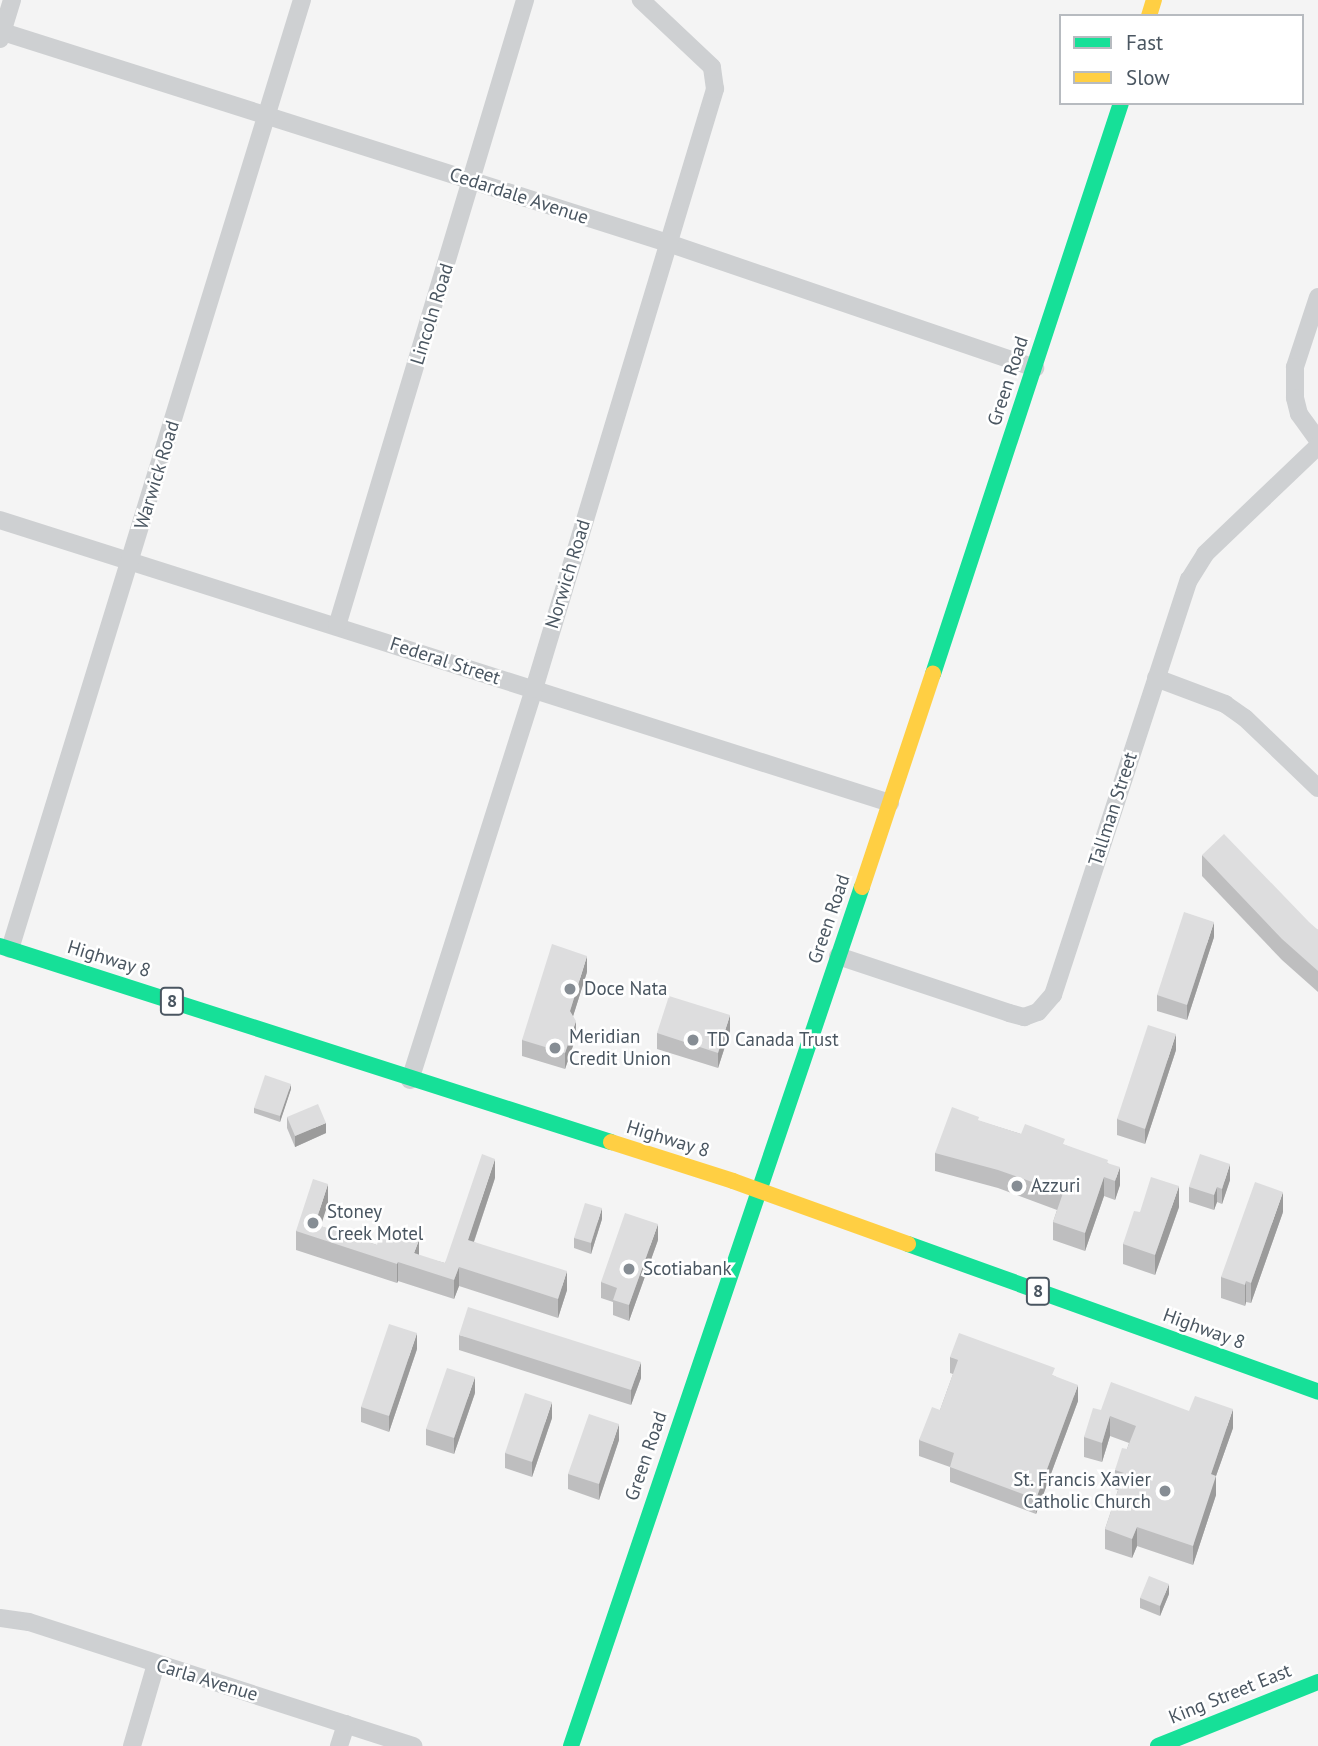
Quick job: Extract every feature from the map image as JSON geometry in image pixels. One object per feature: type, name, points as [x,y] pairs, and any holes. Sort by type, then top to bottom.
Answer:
[{"type":"street","points":[[1,34],[12,0]]},
{"type":"street","name":"Warwick Road","points":[[5,948],[131,562],[302,0]]},
{"type":"street","name":"Lincoln Road","points":[[337,626],[473,181],[525,0]]},
{"type":"street","name":"Norwich Road","points":[[410,1080],[534,689],[715,89],[712,67],[641,0]]},
{"type":"street","name":"Cedardale Avenue","points":[[1,34],[668,243],[1035,368]]},
{"type":"street","name":"Green Road","points":[[571,1746],[890,803],[1120,105]]},
{"type":"street","points":[[1318,297],[1295,367],[1295,398],[1299,414],[1318,440]]},
{"type":"street","name":"Tallman Street","points":[[838,956],[1009,1013],[1024,1017],[1038,1012],[1053,995],[1189,580],[1205,554],[1318,446]]},
{"type":"street","name":"Federal Street","points":[[0,520],[890,803]]},
{"type":"street","points":[[1156,678],[1225,704],[1245,718],[1318,788]]},
{"type":"street","name":"Highway 8","points":[[5,948],[410,1080],[758,1189],[1318,1392]]},
{"type":"street","name":"Carla Avenue","points":[[0,1618],[29,1622],[414,1746]]},
{"type":"street","points":[[132,1746],[156,1664]]},
{"type":"street","name":"King Street East","points":[[1158,1746],[1318,1682]]},
{"type":"street","points":[[339,1746],[346,1724]]},
{"type":"building","points":[[1224,834],[1318,930],[1318,971],[1282,939],[1202,855]]},
{"type":"building","points":[[1184,912],[1214,922],[1187,1005],[1157,995]]},
{"type":"building","points":[[552,944],[587,956],[570,1011],[576,1021],[565,1053],[522,1040]]},
{"type":"building","points":[[669,996],[730,1015],[718,1053],[657,1033]]},
{"type":"building","points":[[1148,1025],[1176,1034],[1145,1129],[1117,1119]]},
{"type":"building","points":[[265,1075],[291,1084],[280,1116],[254,1108]]},
{"type":"building","points":[[318,1104],[326,1123],[295,1136],[287,1117]]},
{"type":"building","points":[[952,1107],[979,1117],[978,1120],[1021,1134],[1025,1124],[1065,1139],[1063,1144],[1120,1167],[1115,1181],[1104,1177],[1085,1233],[1053,1222],[1063,1193],[998,1170],[935,1153]]},
{"type":"building","points":[[482,1154],[495,1159],[468,1240],[567,1271],[558,1299],[459,1267],[454,1280],[296,1231],[313,1179],[328,1184],[315,1224],[377,1245],[379,1237],[387,1240],[390,1230],[419,1240],[414,1253],[445,1263]]},
{"type":"building","points":[[1200,1154],[1230,1164],[1222,1189],[1217,1187],[1214,1195],[1189,1187]]},
{"type":"building","points":[[1151,1177],[1179,1186],[1155,1255],[1123,1244],[1134,1211],[1140,1212]]},
{"type":"building","points":[[1255,1182],[1283,1192],[1251,1283],[1246,1281],[1245,1285],[1221,1277]]},
{"type":"building","points":[[585,1203],[602,1208],[591,1243],[574,1238]]},
{"type":"building","name":"Scotiabank","points":[[625,1213],[658,1224],[629,1305],[613,1300],[617,1288],[601,1282]]},
{"type":"building","points":[[468,1307],[641,1362],[631,1390],[459,1335]]},
{"type":"building","points":[[389,1324],[417,1333],[389,1416],[361,1407]]},
{"type":"building","points":[[959,1333],[1055,1368],[1052,1375],[1078,1385],[1036,1499],[950,1467],[954,1453],[919,1440],[932,1407],[940,1410],[958,1360],[950,1357]]},
{"type":"building","points":[[447,1368],[475,1377],[454,1438],[426,1429]]},
{"type":"building","points":[[1111,1382],[1189,1411],[1195,1396],[1233,1409],[1211,1474],[1216,1476],[1193,1546],[1137,1527],[1132,1539],[1105,1529],[1124,1473],[1115,1470],[1122,1448],[1127,1449],[1136,1426],[1110,1416],[1102,1443],[1084,1437],[1093,1408],[1101,1410]]},
{"type":"building","points":[[525,1393],[552,1402],[532,1462],[505,1453]]},
{"type":"building","points":[[589,1414],[619,1424],[599,1484],[568,1474]]},
{"type":"building","points":[[1149,1576],[1169,1584],[1160,1606],[1140,1598]]},
{"type":"traffic: fast","points":[[933,674],[1120,105]]},
{"type":"traffic: fast","points":[[571,1746],[862,887]]},
{"type":"traffic: fast","points":[[0,946],[611,1142]]},
{"type":"traffic: fast","points":[[908,1244],[1318,1392]]},
{"type":"traffic: fast","points":[[1158,1746],[1318,1682]]},
{"type":"traffic: slow","points":[[1150,14],[1154,0]]},
{"type":"traffic: slow","points":[[862,887],[933,674]]},
{"type":"traffic: slow","points":[[611,1142],[733,1181],[908,1244]]},
{"type":"place","name":"Doce Nata","points":[[570,989]]},
{"type":"place","name":"TD Canada Trust","points":[[693,1040]]},
{"type":"place","name":"Meridian Credit Union","points":[[555,1048]]},
{"type":"place","name":"Azzuri","points":[[1017,1186]]},
{"type":"place","name":"Stoney Creek Motel","points":[[313,1223]]},
{"type":"place","name":"Scotiabank","points":[[629,1269]]},
{"type":"place","name":"St. Francis Xavier Catholic Church","points":[[1165,1491]]}]
